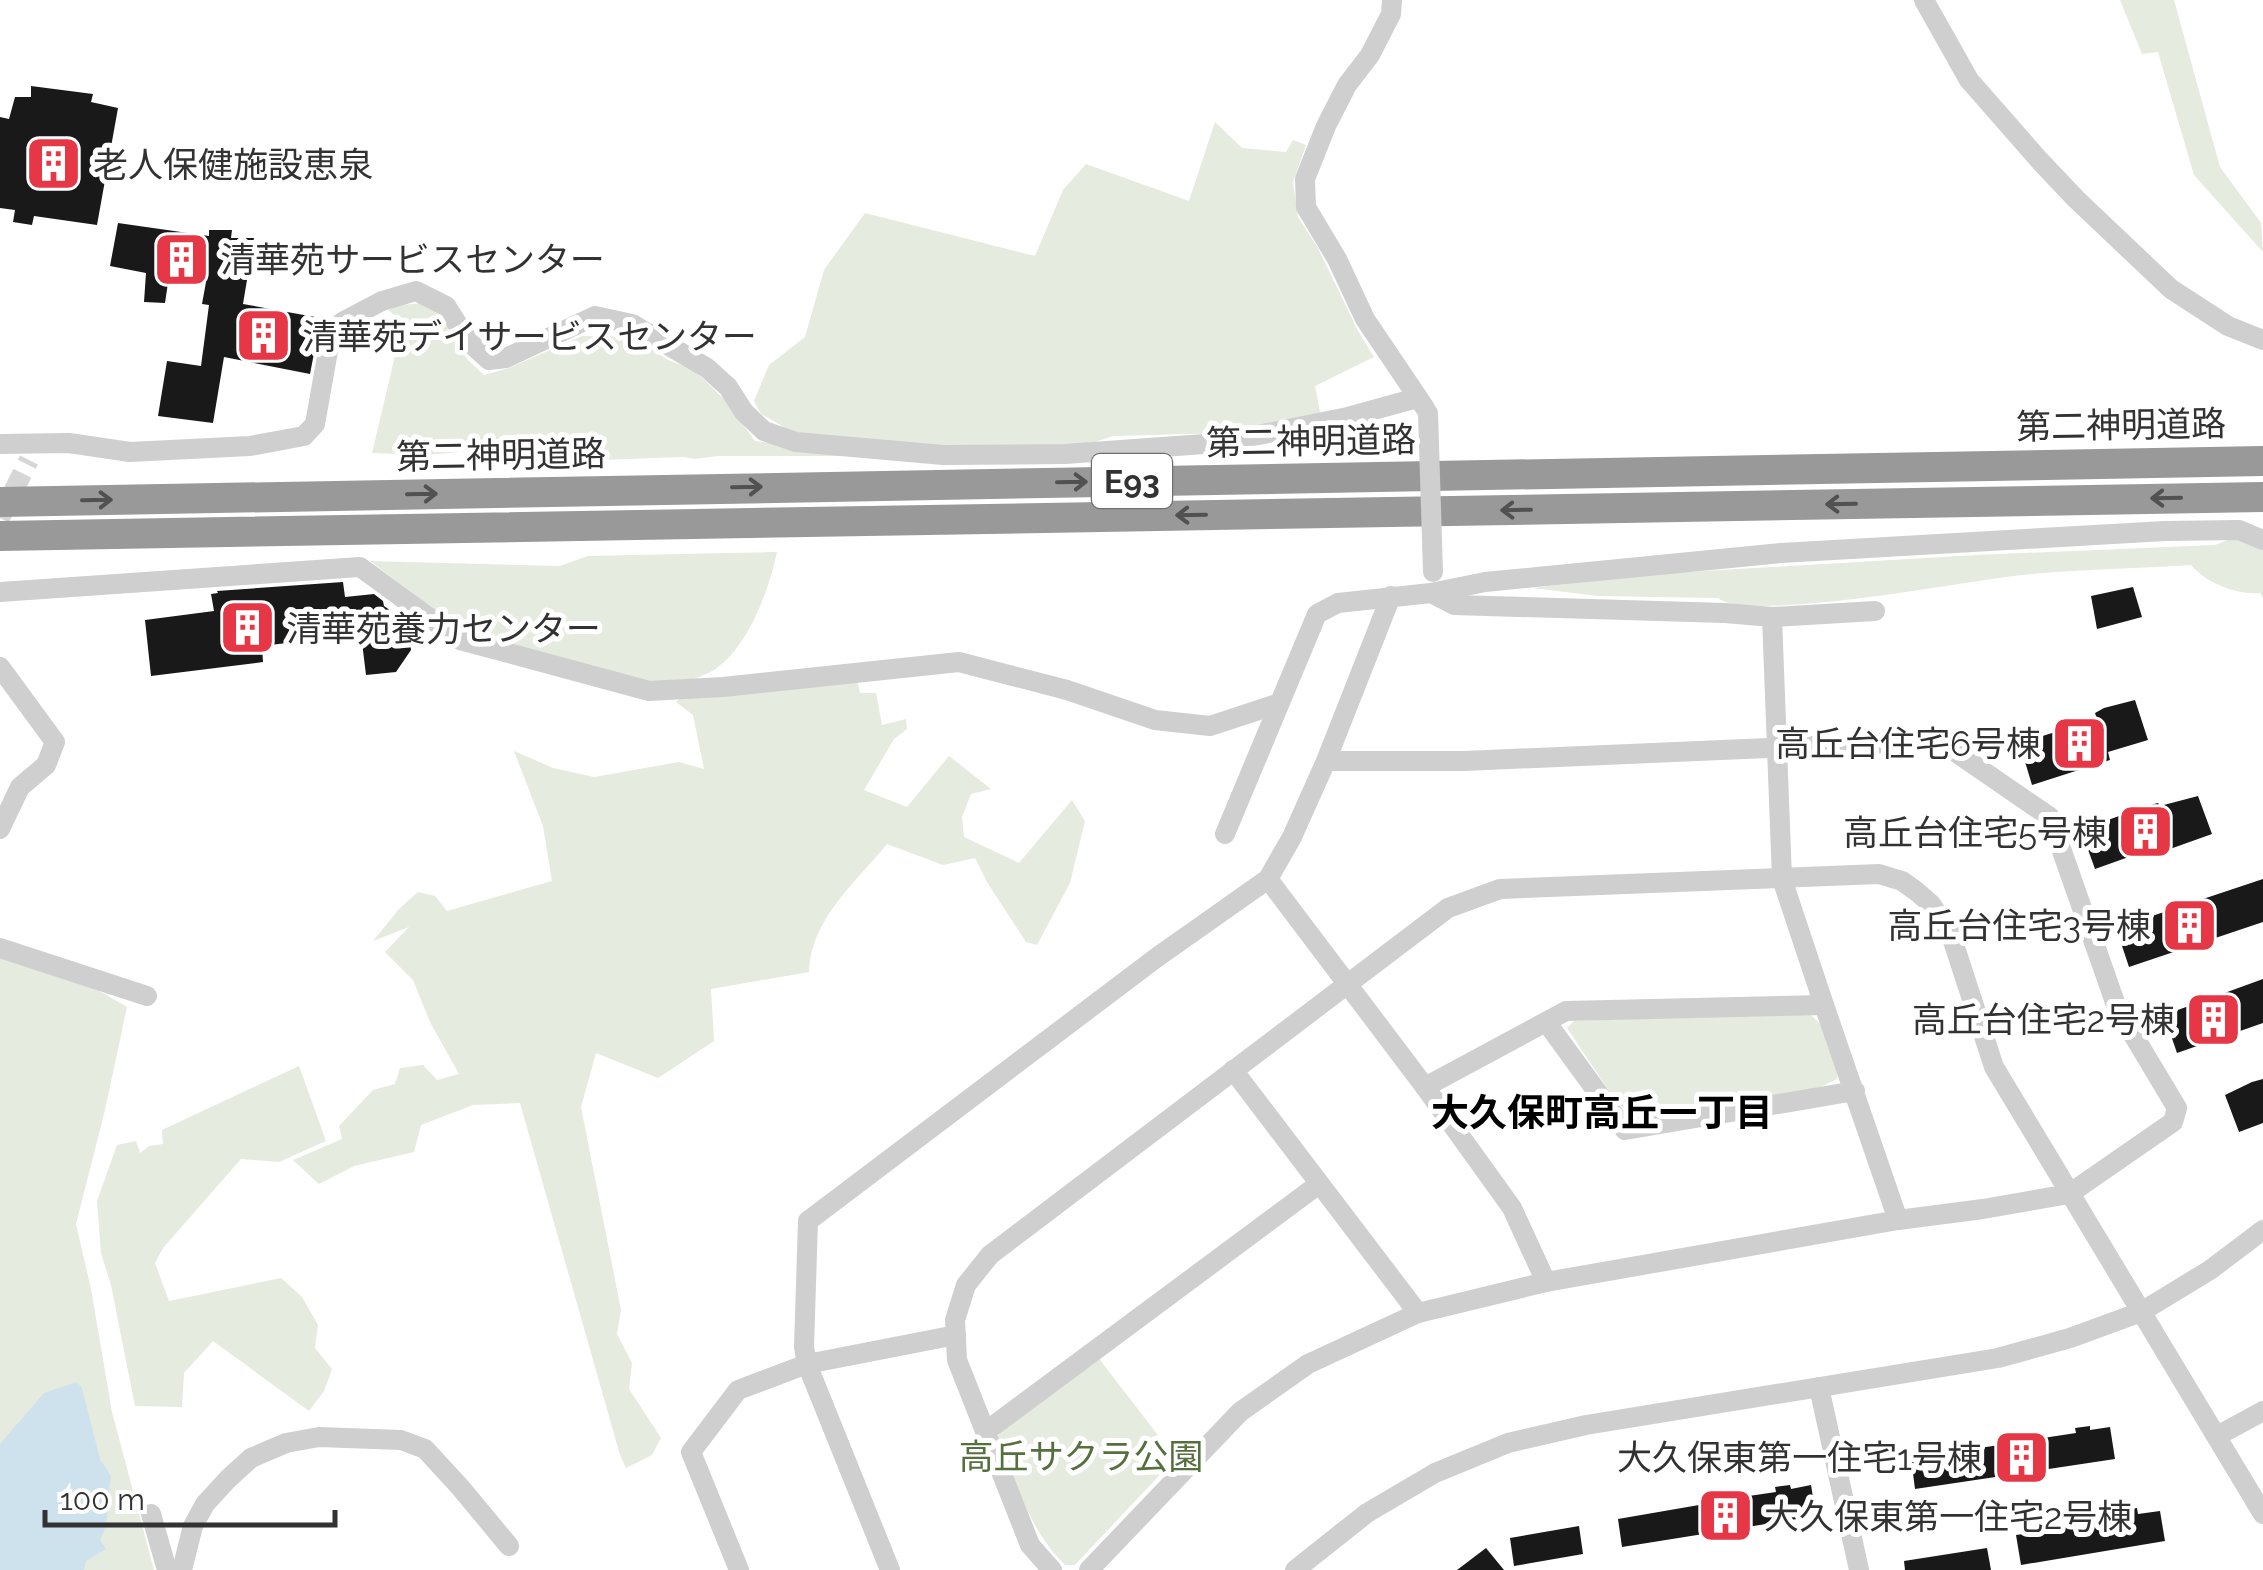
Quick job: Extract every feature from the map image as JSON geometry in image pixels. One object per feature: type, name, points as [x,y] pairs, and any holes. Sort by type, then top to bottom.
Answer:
[{"type":"highway","name":"第二神明道路","points":[[0,502],[2263,461]]},
{"type":"highway","name":"第二神明道路","points":[[0,536],[2263,497]]},
{"type":"street","points":[[1392,0],[1391,14],[1370,55],[1347,85],[1326,126],[1305,178],[1306,208],[1336,258],[1365,319],[1423,405],[1432,582],[1454,604],[1726,612],[1772,617],[1874,611]]},
{"type":"street","points":[[1924,0],[1969,80],[2076,199],[2171,289],[2228,326],[2263,340]]},
{"type":"street","points":[[0,444],[30,453],[68,443],[130,452],[250,446],[304,436],[315,424],[328,351],[342,322],[382,301],[416,291],[446,306],[469,342],[490,360],[506,358],[595,316],[632,324],[708,368],[764,431],[796,442],[943,455],[1066,454],[1218,443],[1423,405]]},
{"type":"street","points":[[1224,834],[1317,614],[1338,603],[1391,596],[1432,582],[1485,582],[1781,553],[2165,530],[2238,530],[2263,540]]},
{"type":"street","points":[[0,592],[360,567],[460,640],[649,691],[959,662],[1067,690],[1155,720],[1210,726],[1278,704]]},
{"type":"street","points":[[890,1570],[807,1364],[804,1347],[808,1221],[1141,969],[1268,879],[1292,837],[1326,761],[1391,596]]},
{"type":"street","points":[[1772,617],[1782,879],[1898,1220]]},
{"type":"street","points":[[0,668],[54,742],[46,765],[20,787],[0,829]]},
{"type":"street","points":[[1089,1570],[1240,1412],[1308,1364],[1418,1313],[1546,1282],[2068,1194],[2173,1122],[2177,1108],[2117,1008],[2050,817],[1951,749],[1931,742],[1464,760],[1326,761]]},
{"type":"street","points":[[1052,1570],[1030,1545],[957,1360],[955,1320],[966,1285],[990,1255],[1448,908],[1500,889],[1879,874],[1902,881],[1932,904],[1950,932],[1994,1067],[2263,1514]]},
{"type":"street","points":[[1268,879],[1512,1208],[1546,1282]]},
{"type":"street","points":[[0,948],[147,996]]},
{"type":"street","points":[[1425,1088],[1566,1012],[1824,1005]]},
{"type":"street","points":[[1547,1023],[1625,1130],[1855,1092]]},
{"type":"street","points":[[1233,1070],[1418,1313]]},
{"type":"street","points":[[985,1432],[1319,1184]]},
{"type":"street","points":[[1296,1570],[1367,1513],[1435,1473],[1508,1443],[1586,1425],[1998,1358],[2070,1338],[2141,1312],[2210,1270],[2263,1230]]},
{"type":"street","points":[[739,1570],[691,1452],[738,1390],[807,1364],[956,1335]]},
{"type":"street","points":[[1819,1387],[1860,1570]]},
{"type":"street","points":[[2216,1436],[2263,1411]]},
{"type":"street","points":[[182,1570],[193,1526],[205,1504],[228,1479],[251,1458],[286,1442],[319,1436],[401,1440],[425,1448],[509,1546]]},
{"type":"street","points":[[150,1514],[168,1570]]},
{"type":"green space","points":[[2120,0],[2174,0],[2220,167],[2261,223],[2263,252],[2194,175],[2158,52],[2142,54]]},
{"type":"green space","points":[[1215,122],[1242,148],[1286,152],[1293,140],[1306,145],[1293,182],[1298,217],[1374,357],[1315,386],[1321,417],[1261,432],[1113,436],[1080,447],[967,449],[793,432],[761,414],[754,401],[769,365],[805,337],[824,270],[865,213],[1035,256],[1063,190],[1086,164],[1189,201]]},
{"type":"green space","points":[[424,303],[441,315],[467,359],[484,375],[582,336],[610,336],[643,343],[668,360],[693,369],[724,399],[755,441],[855,456],[572,461],[559,450],[538,445],[425,455],[372,453],[403,322],[388,310]]},
{"type":"green space","points":[[2233,538],[2263,550],[2263,598],[2260,593],[2222,586],[2191,565],[2036,574],[1770,606],[1737,604],[1718,598],[1598,596],[1532,588],[1653,574],[2215,545]]},
{"type":"green space","points":[[777,552],[760,606],[729,657],[699,677],[664,682],[643,682],[460,629],[370,561],[560,566],[588,556]]},
{"type":"green space","points":[[857,680],[860,693],[876,693],[882,725],[906,719],[907,729],[894,739],[864,790],[907,807],[949,756],[991,789],[971,794],[962,817],[964,837],[1019,863],[1072,800],[1085,821],[1070,883],[1037,945],[1026,942],[975,858],[943,865],[887,844],[826,919],[811,953],[809,972],[711,989],[714,1041],[658,1078],[596,1053],[581,1107],[621,1310],[617,1334],[632,1363],[629,1389],[661,1438],[652,1455],[626,1468],[520,1103],[473,1105],[421,1125],[414,1152],[354,1166],[319,1184],[293,1160],[342,1139],[339,1126],[373,1090],[395,1084],[400,1068],[423,1065],[437,1080],[459,1074],[430,1022],[413,980],[385,952],[409,927],[373,941],[418,892],[435,896],[447,911],[552,881],[543,826],[514,751],[553,768],[594,777],[679,762],[704,769],[693,715],[676,702],[685,694]]},
{"type":"green space","points":[[0,958],[89,985],[127,1007],[76,1224],[112,1412],[154,1570],[0,1570]]},
{"type":"green space","points":[[1808,1012],[1821,1025],[1837,1079],[1816,1089],[1646,1117],[1629,1113],[1616,1101],[1567,1028],[1574,1021]]},
{"type":"green space","points":[[299,1066],[326,1141],[279,1162],[241,1159],[163,1248],[155,1263],[169,1301],[281,1278],[302,1297],[318,1325],[315,1348],[332,1369],[324,1391],[309,1411],[213,1341],[184,1373],[182,1407],[135,1406],[101,1253],[97,1201],[117,1145],[136,1141],[140,1153],[149,1146],[163,1144],[162,1130]]},
{"type":"green space","name":"高丘サクラ公園","points":[[1097,1356],[1174,1456],[1075,1565],[1065,1565],[1033,1522],[997,1438],[1002,1429]]},
{"type":"water","points":[[77,1382],[82,1388],[100,1459],[111,1476],[107,1517],[100,1540],[106,1549],[86,1561],[84,1570],[0,1570],[0,1444],[44,1393]]},
{"type":"building","name":"老人保健施設恵泉","points":[[31,86],[93,94],[91,102],[118,108],[97,225],[34,216],[32,225],[13,222],[15,210],[0,208],[0,117],[9,119],[15,97],[31,97]]},
{"type":"building","points":[[118,223],[209,236],[209,230],[232,230],[231,238],[254,238],[243,304],[326,319],[310,374],[224,357],[213,423],[158,416],[167,361],[201,366],[209,305],[202,304],[206,282],[169,276],[165,303],[144,302],[146,273],[110,266]]},
{"type":"building","name":"清華苑養力センター","points":[[343,582],[345,597],[374,594],[408,623],[411,650],[396,672],[366,675],[361,634],[262,646],[263,662],[151,676],[145,620],[214,611],[211,594],[217,591]]},
{"type":"building","points":[[2133,587],[2142,617],[2097,629],[2091,596]]},
{"type":"building","name":"高丘台住宅6号棟","points":[[2135,700],[2148,740],[2108,752],[2110,760],[2032,785],[2020,745],[2097,719],[2095,713],[2104,708]]},
{"type":"building","name":"高丘台住宅5号棟","points":[[2198,796],[2212,834],[2170,849],[2168,843],[2095,869],[2081,830],[2146,806]]},
{"type":"building","name":"高丘台住宅3号棟","points":[[2263,879],[2263,922],[2129,967],[2116,928]]},
{"type":"building","name":"高丘台住宅2号棟","points":[[2263,979],[2263,1023],[2177,1053],[2164,1015]]},
{"type":"building","points":[[2263,1079],[2263,1123],[2239,1132],[2225,1095]]},
{"type":"building","name":"大久保東第一住宅1号棟","points":[[2090,1426],[2090,1430],[2110,1427],[2115,1459],[1915,1489],[1911,1458],[2027,1441],[2026,1436],[2042,1434],[2043,1438],[2076,1433],[2075,1428]]},
{"type":"building","name":"大久保東第一住宅2号棟","points":[[1790,1485],[1791,1489],[1811,1485],[1816,1516],[1622,1547],[1618,1519],[1728,1500],[1727,1496],[1776,1492],[1775,1487]]},
{"type":"building","points":[[2137,1508],[2138,1514],[2160,1511],[2165,1541],[2021,1565],[2016,1535],[2030,1533],[2029,1527],[2045,1524],[2046,1530],[2076,1525],[2075,1518],[2090,1516],[2091,1523],[2121,1518],[2120,1511]]},
{"type":"building","points":[[1579,1526],[1583,1554],[1514,1566],[1510,1538]]},
{"type":"building","points":[[1486,1548],[1504,1570],[1457,1570]]},
{"type":"building","points":[[1987,1548],[1991,1570],[1905,1570],[1904,1561]]},
{"type":"tunnel","points":[[0,518],[29,460]]},
{"type":"place","name":"老人保健施設恵泉","points":[[54,164]]},
{"type":"place","name":"清華苑サービスセンター","points":[[181,259]]},
{"type":"place","name":"清華苑デイサービスセンター","points":[[263,336]]},
{"type":"place","name":"清華苑養力センター","points":[[247,628]]},
{"type":"place","name":"高丘台住宅6号棟","points":[[2080,743]]},
{"type":"place","name":"高丘台住宅5号棟","points":[[2146,832]]},
{"type":"place","name":"高丘台住宅3号棟","points":[[2190,925]]},
{"type":"place","name":"高丘台住宅2号棟","points":[[2214,1019]]},
{"type":"place","name":"大久保東第一住宅1号棟","points":[[2021,1457]]},
{"type":"place","name":"大久保東第一住宅2号棟","points":[[1725,1516]]},
{"type":"district","name":"大久保町高丘一丁目","points":[[1602,1112]]}]
